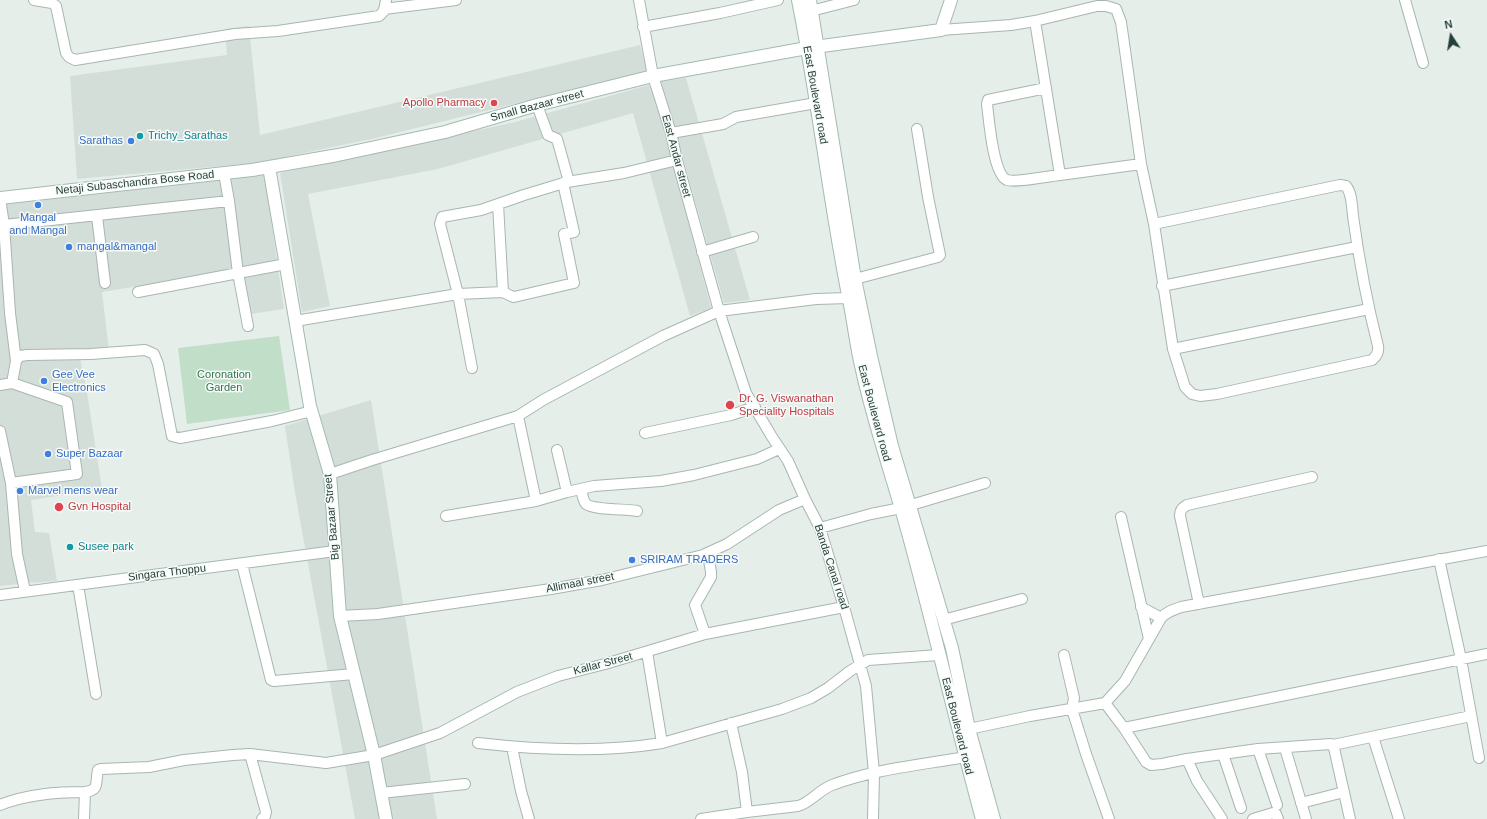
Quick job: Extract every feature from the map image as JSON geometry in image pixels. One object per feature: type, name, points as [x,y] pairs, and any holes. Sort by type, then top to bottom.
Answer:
[{"type":"main road","name":"East Boulevard road","points":[[798,0],[812,47],[816,103],[843,274],[849,298],[862,370],[876,427],[906,506],[939,655],[982,819]]},
{"type":"main road","points":[[941,30],[951,0]]},
{"type":"main road","points":[[810,6],[812,47],[855,279],[871,356],[906,506],[952,648],[969,729],[994,819]]},
{"type":"main road","name":"Small Bazaar street","points":[[269,167],[338,155],[445,132],[537,105],[653,76],[812,47],[941,30]]},
{"type":"main road","name":"Netaji Subaschandra Bose Road","points":[[0,198],[269,167]]},
{"type":"main road","name":"Big Bazaar Street","points":[[269,167],[310,406],[330,474],[340,616],[374,755],[386,819]]},
{"type":"street","points":[[34,0],[52,3],[57,8],[66,53],[69,57],[75,60],[235,34],[278,31],[379,16],[385,5],[456,0]]},
{"type":"street","name":"East Andar street","points":[[639,0],[653,76],[671,133],[677,160],[719,311]]},
{"type":"street","points":[[643,27],[720,13],[778,0]]},
{"type":"street","points":[[810,6],[854,0]]},
{"type":"street","points":[[1405,0],[1423,63]]},
{"type":"street","points":[[941,30],[1011,25],[1035,21],[1097,6],[1106,6],[1116,9],[1121,22],[1141,164],[1154,224],[1162,286],[1173,349],[1185,387],[1192,394],[1200,396],[1217,394],[1372,360],[1375,357],[1379,350],[1369,309],[1357,247],[1350,193],[1347,188],[1342,185],[1154,224]]},
{"type":"street","points":[[1035,21],[1060,175]]},
{"type":"street","points":[[1046,88],[988,100],[987,104],[995,156],[999,171],[1003,176],[1008,180],[1016,181],[1141,164]]},
{"type":"street","points":[[671,133],[723,124],[736,117],[816,103]]},
{"type":"street","points":[[295,321],[458,294],[503,292],[514,297],[574,283],[564,234],[574,232],[557,139],[548,135],[537,105]]},
{"type":"street","points":[[855,279],[938,257],[940,255],[928,197],[917,129]]},
{"type":"street","points":[[472,368],[458,294],[440,219],[444,216],[481,210],[566,183],[624,173],[677,160]]},
{"type":"street","points":[[224,172],[238,273],[248,326]]},
{"type":"street","points":[[0,198],[4,225],[10,312],[16,361],[12,383]]},
{"type":"street","points":[[4,225],[229,201]]},
{"type":"street","points":[[498,204],[503,292]]},
{"type":"street","points":[[96,216],[105,283]]},
{"type":"street","points":[[702,252],[753,237]]},
{"type":"street","points":[[1162,286],[1357,247]]},
{"type":"street","points":[[138,292],[286,264]]},
{"type":"street","points":[[330,474],[518,416],[543,400],[663,336],[719,311],[816,299],[849,298]]},
{"type":"street","points":[[1173,349],[1369,309]]},
{"type":"street","name":"Banda Canal road","points":[[719,311],[746,393],[779,449],[788,461],[820,528],[844,607],[853,644],[866,686],[874,773],[873,819]]},
{"type":"street","points":[[16,361],[20,356],[27,355],[91,354],[144,350],[154,354],[158,364],[172,436],[180,438],[272,421],[312,411]]},
{"type":"street","points":[[0,385],[12,383],[67,402],[77,474],[11,483]]},
{"type":"street","points":[[645,433],[731,416],[755,407]]},
{"type":"street","points":[[518,416],[536,501]]},
{"type":"street","points":[[0,432],[11,483],[17,554],[26,592]]},
{"type":"street","points":[[446,516],[536,501],[581,489],[661,481],[694,475],[757,459],[779,449]]},
{"type":"street","points":[[557,450],[567,492]]},
{"type":"street","points":[[1198,604],[1180,516],[1182,508],[1187,505],[1312,477]]},
{"type":"street","points":[[820,528],[906,506],[985,483]]},
{"type":"street","points":[[581,489],[585,502],[589,506],[613,510],[636,511]]},
{"type":"street","name":"Allimaal street","points":[[340,616],[378,614],[551,589],[602,580],[708,554],[727,544],[779,510],[805,499]]},
{"type":"street","points":[[1121,517],[1148,640]]},
{"type":"street","name":"Singara Thoppu","points":[[0,595],[335,551]]},
{"type":"street","points":[[969,729],[1030,716],[1105,703],[1125,681],[1161,618],[1164,614],[1171,610],[1487,551]]},
{"type":"street","points":[[705,634],[695,605],[710,577],[711,572],[708,554]]},
{"type":"street","points":[[1439,560],[1461,659],[1479,758]]},
{"type":"street","points":[[242,564],[271,680],[274,681],[354,674]]},
{"type":"street","points":[[78,585],[96,694]]},
{"type":"street","points":[[943,620],[1022,599]]},
{"type":"street","name":"Kallar Street","points":[[85,792],[96,788],[98,770],[101,769],[149,767],[184,760],[250,754],[326,763],[374,755],[440,733],[517,692],[558,676],[647,652],[705,634],[844,607]]},
{"type":"street","points":[[1141,607],[1161,618]]},
{"type":"street","points":[[647,652],[662,743]]},
{"type":"street","points":[[1124,728],[1487,654]]},
{"type":"street","points":[[478,743],[545,749],[601,749],[662,743],[782,709],[811,698],[868,660],[939,655]]},
{"type":"street","points":[[1064,655],[1074,698],[1072,709],[1109,819]]},
{"type":"street","points":[[1105,703],[1124,728],[1146,762],[1151,765],[1258,750],[1332,745],[1471,716]]},
{"type":"street","points":[[731,723],[742,772],[747,812]]},
{"type":"street","points":[[1373,737],[1399,819]]},
{"type":"street","points":[[1332,745],[1350,819]]},
{"type":"street","points":[[512,747],[521,791],[529,819]]},
{"type":"street","points":[[1285,748],[1304,818]]},
{"type":"street","points":[[1258,750],[1277,805]]},
{"type":"street","points":[[250,754],[266,812],[262,819]]},
{"type":"street","points":[[1223,754],[1241,808]]},
{"type":"street","points":[[700,819],[801,806],[831,785],[874,773],[965,757]]},
{"type":"street","points":[[1187,759],[1197,781],[1222,819]]},
{"type":"street","points":[[381,793],[465,784]]},
{"type":"street","points":[[0,805],[18,798],[44,794],[85,792],[84,819]]},
{"type":"street","points":[[1301,803],[1344,792]]},
{"type":"street","points":[[1253,819],[1273,813],[1276,814],[1278,819]]},
{"type":"shaded area","points":[[249,26],[260,135],[640,45],[647,71],[376,138],[256,163],[77,179],[70,76],[227,55],[225,29]]},
{"type":"shaded area","points":[[686,78],[750,300],[724,303],[661,81]]},
{"type":"shaded area","points":[[649,85],[658,106],[711,308],[690,316],[633,113],[438,169],[308,194],[330,306],[302,312],[280,173],[515,122]]},
{"type":"shaded area","points":[[264,172],[284,309],[251,314],[254,331],[244,332],[236,270],[102,292],[109,350],[79,354],[86,386],[102,489],[31,500],[35,532],[49,533],[57,581],[0,586],[0,205],[222,180]]},
{"type":"shaded area","points":[[371,400],[437,819],[355,819],[295,493],[285,426]]},
{"type":"green space","name":"Coronation Garden","points":[[279,336],[290,410],[187,424],[178,348]]},
{"type":"place","name":"Apollo Pharmacy","points":[[494,103]]},
{"type":"place","name":"Trichy_Sarathas","points":[[140,136]]},
{"type":"place","name":"Sarathas","points":[[131,141]]},
{"type":"place","name":"Mangal and Mangal","points":[[38,205]]},
{"type":"place","name":"mangal&mangal","points":[[69,247]]},
{"type":"place","name":"Gee Vee Electronics","points":[[44,381]]},
{"type":"place","name":"Dr. G. Viswanathan Speciality Hospitals","points":[[730,405]]},
{"type":"place","name":"Super Bazaar","points":[[48,454]]},
{"type":"place","name":"Marvel mens wear","points":[[20,491]]},
{"type":"place","name":"Gvn Hospital","points":[[59,507]]},
{"type":"place","name":"Susee park","points":[[70,547]]},
{"type":"place","name":"SRIRAM TRADERS","points":[[632,560]]}]
